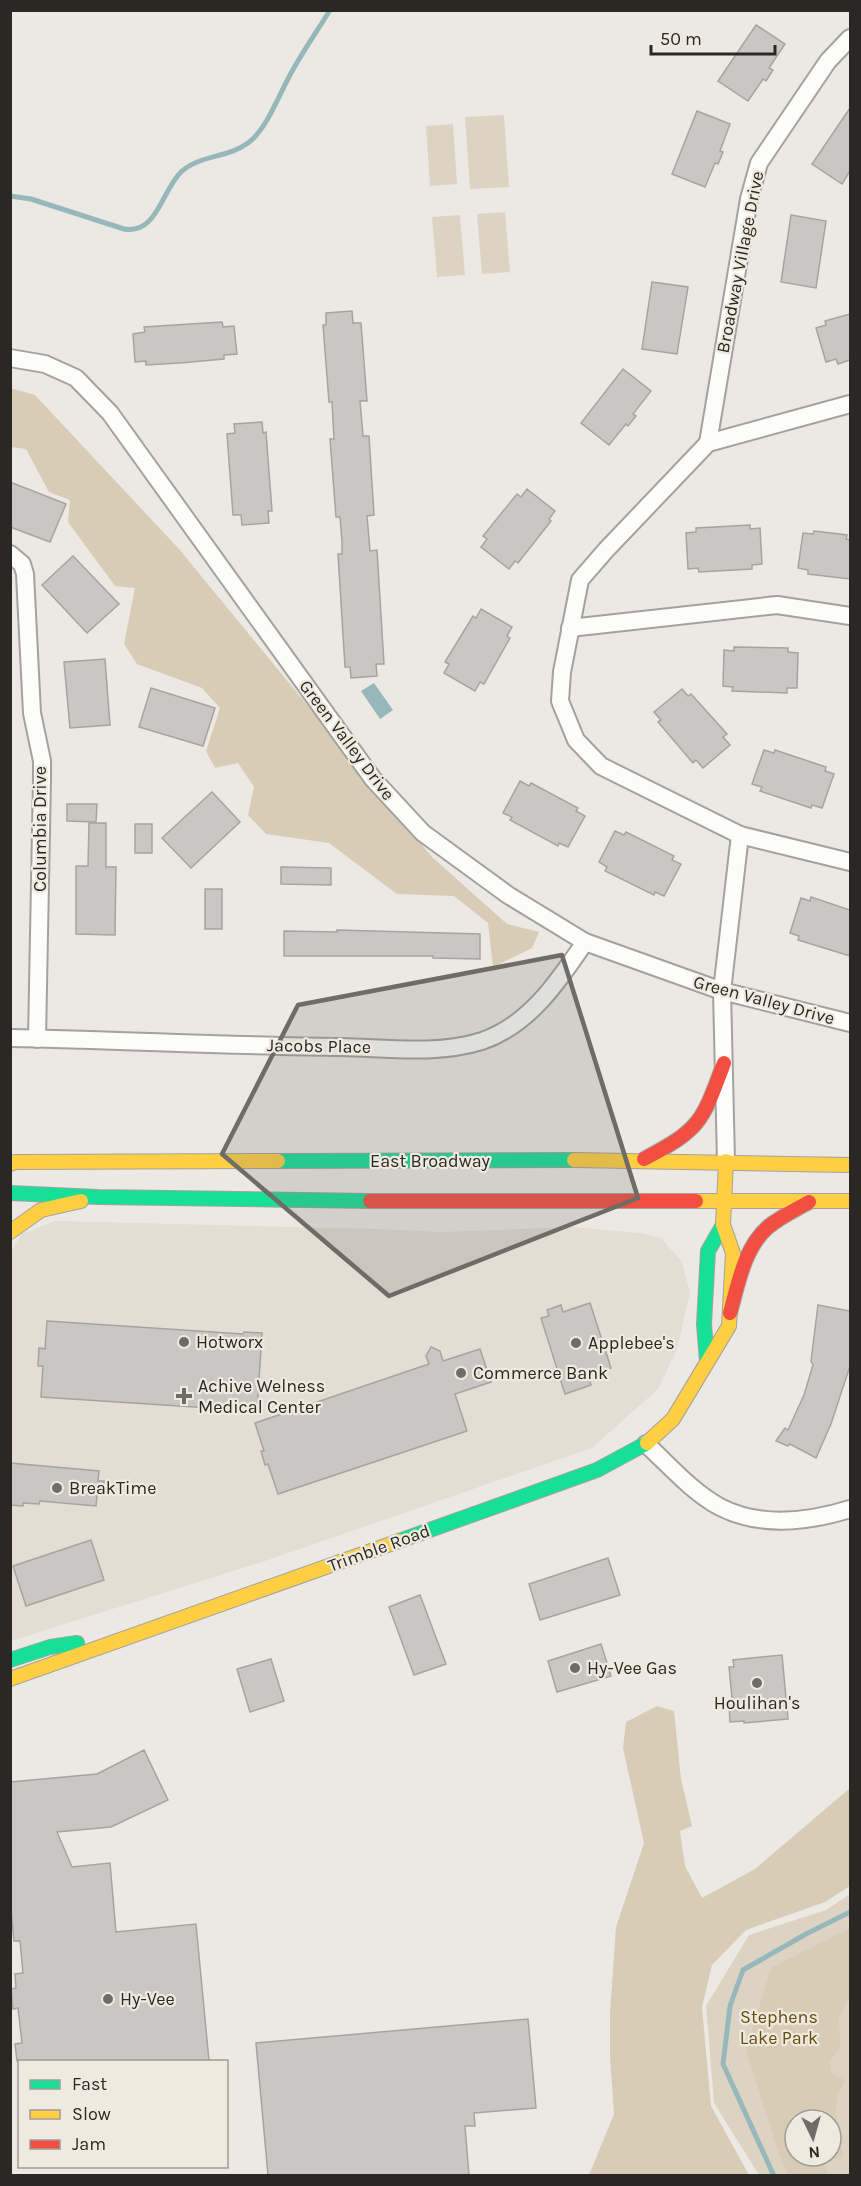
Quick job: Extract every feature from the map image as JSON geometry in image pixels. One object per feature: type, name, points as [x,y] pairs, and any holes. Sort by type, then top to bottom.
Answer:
[{"type":"main road","points":[[642,1160],[692,1130],[705,1112],[723,1063]]},
{"type":"main road","name":"East Broadway","points":[[10,1164],[15,1162],[642,1160],[850,1165]]},
{"type":"main road","name":"Trimble Road","points":[[10,1679],[597,1470],[646,1444],[673,1419],[729,1326],[734,1253],[723,1225],[726,1161]]},
{"type":"main road","points":[[10,1193],[98,1197],[456,1202],[850,1201]]},
{"type":"main road","points":[[10,1232],[41,1210],[98,1197]]},
{"type":"main road","points":[[730,1313],[750,1250],[762,1233],[778,1220],[810,1201]]},
{"type":"main road","name":"Trimble Road","points":[[707,1361],[704,1324],[708,1251],[723,1225]]},
{"type":"main road","points":[[10,1660],[50,1647],[115,1642]]},
{"type":"street","name":"Broadway Village Drive","points":[[708,443],[749,199],[759,163],[828,61],[850,38]]},
{"type":"street","name":"Green Valley Drive","points":[[10,358],[45,364],[76,378],[110,413],[373,779],[423,833],[508,895],[585,942],[722,991],[850,1023]]},
{"type":"street","points":[[850,404],[708,443],[580,580],[562,672],[560,701],[576,740],[601,766],[740,835],[850,862]]},
{"type":"street","name":"Columbia Drive","points":[[10,554],[22,564],[25,574],[32,713],[42,761],[38,1039]]},
{"type":"street","points":[[570,627],[777,605],[850,616]]},
{"type":"street","points":[[726,1161],[722,991],[740,835]]},
{"type":"street","name":"Jacobs Place","points":[[10,1038],[444,1048],[482,1040],[518,1021],[534,1009],[558,983],[585,942]]},
{"type":"street","points":[[646,1444],[694,1489],[719,1506],[742,1515],[765,1520],[791,1521],[830,1515],[850,1509]]},
{"type":"highlighted area","points":[[562,955],[638,1198],[389,1296],[222,1154],[298,1005]]},
{"type":"shaded area","points":[[55,1221],[441,1232],[574,1227],[640,1233],[661,1238],[682,1262],[690,1293],[677,1349],[658,1389],[592,1448],[268,1560],[11,1641],[10,1254],[22,1234]]},
{"type":"green space","points":[[504,115],[509,187],[470,189],[465,117]]},
{"type":"green space","points":[[453,124],[457,184],[430,186],[426,126]]},
{"type":"green space","points":[[505,212],[510,272],[482,274],[477,214]]},
{"type":"green space","points":[[460,215],[465,275],[437,277],[432,217]]},
{"type":"green space","points":[[10,388],[35,395],[179,549],[432,857],[507,924],[539,932],[532,948],[493,967],[488,923],[454,896],[397,894],[329,843],[266,834],[248,815],[254,787],[238,763],[215,768],[206,751],[220,708],[202,688],[137,664],[124,644],[135,588],[115,586],[68,522],[70,500],[49,492],[26,449],[11,447]]},
{"type":"green space","points":[[657,1706],[674,1711],[681,1779],[692,1826],[680,1831],[685,1866],[702,1898],[755,1869],[850,1788],[850,1886],[825,1902],[746,1930],[712,1965],[702,2007],[711,2106],[749,2175],[589,2175],[614,2114],[610,2013],[616,1927],[644,1843],[623,1748],[626,1722]]},
{"type":"green space","name":"Stephens Lake Park","points":[[850,1894],[850,2175],[759,2175],[714,2103],[706,2006],[749,1935],[826,1910]]},
{"type":"green space","points":[[850,1928],[850,1995],[839,2017],[840,2048],[830,2061],[832,2073],[845,2080],[837,2097],[836,2108],[783,2108],[783,2163],[746,2050],[771,1968]]},
{"type":"green space","points":[[786,2168],[825,2168],[828,2175],[789,2175]]},
{"type":"water","points":[[374,683],[393,710],[380,719],[361,691]]},
{"type":"building","points":[[756,25],[785,44],[769,68],[773,70],[766,81],[763,79],[748,101],[718,81]]},
{"type":"building","points":[[850,108],[850,171],[842,184],[812,164]]},
{"type":"building","points":[[697,111],[730,124],[720,151],[723,152],[718,164],[715,163],[705,187],[672,174]]},
{"type":"building","points":[[791,215],[826,221],[816,288],[781,282]]},
{"type":"building","points":[[652,282],[688,287],[677,354],[642,349]]},
{"type":"building","points":[[352,311],[353,323],[361,323],[367,401],[360,401],[363,436],[369,436],[374,515],[367,516],[370,551],[377,550],[384,664],[376,664],[377,676],[351,678],[350,667],[345,667],[338,554],[342,554],[342,542],[340,517],[336,517],[330,439],[334,439],[332,402],[329,402],[323,325],[326,325],[326,313]]},
{"type":"building","points":[[850,314],[850,360],[838,364],[836,359],[826,362],[816,328],[826,325],[825,321]]},
{"type":"building","points":[[222,322],[223,327],[234,326],[237,354],[224,355],[224,359],[180,363],[146,365],[146,361],[135,362],[133,334],[145,332],[144,327]]},
{"type":"building","points":[[623,369],[651,391],[633,414],[636,416],[628,426],[626,424],[609,445],[581,423]]},
{"type":"building","points":[[262,422],[263,433],[266,432],[272,511],[268,511],[269,523],[242,525],[241,515],[233,515],[227,434],[235,433],[234,424]]},
{"type":"building","points":[[10,482],[66,504],[50,542],[10,527]]},
{"type":"building","points":[[527,489],[555,511],[549,519],[551,521],[518,563],[515,561],[509,569],[481,547],[487,539],[483,536],[517,494],[521,497]]},
{"type":"building","points":[[750,525],[750,529],[760,528],[762,564],[752,565],[752,569],[699,572],[698,568],[688,569],[686,533],[696,532],[696,528]]},
{"type":"building","points":[[814,531],[847,535],[846,539],[850,540],[850,579],[808,574],[808,570],[798,568],[803,533],[813,534]]},
{"type":"building","points":[[73,556],[119,604],[87,633],[42,585]]},
{"type":"building","points":[[481,609],[512,627],[507,636],[510,638],[484,684],[480,682],[475,691],[444,673],[449,664],[445,662],[473,616],[476,618]]},
{"type":"building","points":[[734,647],[788,648],[788,652],[798,653],[797,688],[787,688],[787,693],[732,691],[733,687],[723,686],[724,650],[734,651]]},
{"type":"building","points":[[105,659],[110,725],[70,728],[64,662]]},
{"type":"building","points":[[151,688],[215,708],[203,746],[139,727]]},
{"type":"building","points":[[682,689],[688,696],[691,694],[727,734],[723,737],[730,745],[703,768],[696,760],[693,763],[658,722],[661,720],[654,712]]},
{"type":"building","points":[[764,750],[774,753],[775,750],[826,767],[825,771],[834,774],[822,808],[812,805],[811,808],[760,791],[762,787],[752,784]]},
{"type":"building","points":[[520,781],[529,786],[531,783],[578,808],[576,811],[585,816],[568,847],[559,843],[558,846],[510,820],[512,817],[503,813]]},
{"type":"building","points":[[212,792],[240,822],[191,868],[162,838]]},
{"type":"building","points":[[67,804],[97,804],[96,822],[67,821]]},
{"type":"building","points":[[89,823],[106,823],[106,867],[116,867],[115,935],[76,934],[76,866],[88,866]]},
{"type":"building","points":[[135,824],[152,824],[152,853],[135,853]]},
{"type":"building","points":[[615,831],[624,835],[626,832],[674,856],[672,860],[681,864],[664,896],[655,892],[654,895],[605,871],[607,867],[599,862]]},
{"type":"building","points":[[281,867],[331,868],[331,885],[281,884]]},
{"type":"building","points":[[205,889],[222,889],[222,929],[205,929]]},
{"type":"building","points":[[811,897],[850,910],[850,956],[798,940],[799,936],[790,933],[801,898],[810,901]]},
{"type":"building","points":[[337,930],[480,934],[480,959],[433,958],[433,956],[284,956],[284,931],[337,932]]},
{"type":"building","name":"Applebee's","points":[[590,1303],[611,1368],[588,1376],[591,1385],[565,1394],[541,1318],[549,1316],[547,1310],[561,1305],[563,1312]]},
{"type":"building","points":[[818,1305],[850,1311],[850,1366],[831,1424],[816,1458],[790,1444],[788,1446],[776,1441],[785,1428],[788,1430],[804,1395],[813,1365],[811,1361]]},
{"type":"building","points":[[47,1321],[243,1334],[244,1332],[262,1333],[257,1411],[41,1397],[43,1366],[38,1366],[39,1348],[45,1349]]},
{"type":"building","points":[[431,1347],[440,1351],[443,1361],[480,1349],[491,1382],[455,1394],[467,1431],[278,1494],[268,1464],[265,1465],[261,1451],[264,1451],[255,1423],[429,1364],[426,1356]]},
{"type":"building","name":"BreakTime","points":[[10,1463],[99,1471],[98,1481],[104,1481],[103,1495],[97,1495],[96,1506],[40,1501],[39,1504],[10,1505]]},
{"type":"building","name":"BreakTime","points":[[91,1540],[104,1580],[26,1606],[13,1566]]},
{"type":"building","points":[[608,1558],[620,1595],[540,1620],[529,1584]]},
{"type":"building","points":[[420,1595],[446,1664],[414,1675],[389,1607]]},
{"type":"building","points":[[601,1644],[611,1676],[557,1692],[548,1661]]},
{"type":"building","name":"Houlihan's","points":[[782,1655],[788,1719],[730,1722],[729,1703],[732,1698],[729,1667],[734,1667],[733,1660]]},
{"type":"building","points":[[271,1659],[284,1701],[250,1712],[237,1669]]},
{"type":"building","points":[[144,1750],[168,1800],[111,1827],[57,1832],[72,1867],[110,1863],[116,1932],[196,1924],[209,2060],[17,2061],[15,2044],[22,2043],[18,2008],[13,2009],[11,1989],[16,1988],[15,1974],[23,1973],[20,1941],[14,1941],[10,1900],[10,1782],[97,1774]]},
{"type":"building","points":[[528,2019],[536,2108],[474,2113],[475,2126],[465,2126],[469,2175],[268,2175],[256,2043]]},
{"type":"waterway","points":[[10,196],[31,199],[124,229],[135,229],[144,225],[158,210],[174,180],[188,166],[240,148],[254,137],[266,122],[294,68],[330,10]]},
{"type":"waterway","points":[[774,2176],[723,2064],[730,2006],[743,1970],[850,1912]]},
{"type":"traffic: fast","points":[[278,1161],[574,1160]]},
{"type":"traffic: fast","points":[[10,1193],[98,1197],[370,1201]]},
{"type":"traffic: fast","points":[[707,1361],[704,1324],[708,1251],[723,1225]]},
{"type":"traffic: fast","points":[[399,1541],[597,1470],[647,1443]]},
{"type":"traffic: fast","points":[[10,1660],[50,1647],[77,1643]]},
{"type":"traffic: slow","points":[[574,1160],[850,1165]]},
{"type":"traffic: slow","points":[[10,1164],[15,1162],[278,1161]]},
{"type":"traffic: slow","points":[[647,1443],[673,1419],[729,1326],[733,1253],[723,1225],[726,1161]]},
{"type":"traffic: slow","points":[[10,1232],[41,1210],[81,1201]]},
{"type":"traffic: slow","points":[[696,1201],[850,1201]]},
{"type":"traffic: slow","points":[[10,1679],[399,1541]]},
{"type":"traffic: jam","points":[[644,1159],[677,1140],[697,1122],[710,1099],[724,1063]]},
{"type":"traffic: jam","points":[[370,1201],[696,1201]]},
{"type":"traffic: jam","points":[[730,1313],[743,1267],[753,1245],[768,1227],[809,1202]]},
{"type":"place","name":"Hotworx","points":[[184,1342]]},
{"type":"place","name":"Applebee's","points":[[576,1343]]},
{"type":"place","name":"Commerce Bank","points":[[461,1373]]},
{"type":"place","name":"Achive Welness Medical Center","points":[[184,1396]]},
{"type":"place","name":"BreakTime","points":[[57,1488]]},
{"type":"place","name":"Hy-Vee Gas","points":[[575,1668]]},
{"type":"place","name":"Houlihan's","points":[[757,1683]]},
{"type":"place","name":"Hy-Vee","points":[[108,1999]]}]
